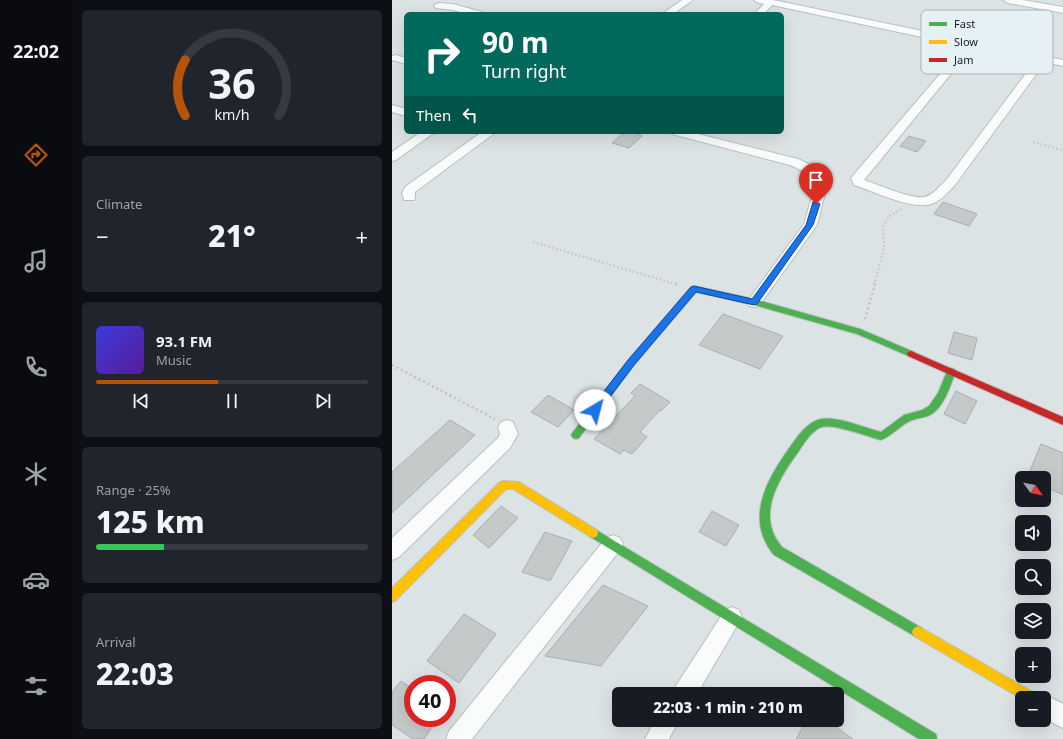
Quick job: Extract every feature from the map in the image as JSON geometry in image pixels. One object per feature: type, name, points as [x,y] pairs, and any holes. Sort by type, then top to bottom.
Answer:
[{"type":"street","points":[[671,12],[688,0]]},
{"type":"street","points":[[759,0],[921,34]]},
{"type":"street","points":[[1008,0],[1063,10]]},
{"type":"street","points":[[761,12],[770,2]]},
{"type":"street","points":[[439,6],[471,12]]},
{"type":"street","points":[[396,58],[404,60]]},
{"type":"street","points":[[1053,61],[1063,63]]},
{"type":"street","points":[[945,74],[857,178],[858,182],[913,200],[927,201],[940,194],[951,182],[1031,74]]},
{"type":"street","points":[[392,108],[404,112]]},
{"type":"street","points":[[392,157],[426,134]]},
{"type":"street","points":[[409,197],[409,190],[487,134]]},
{"type":"street","points":[[684,134],[794,162],[811,170],[817,178],[819,193],[810,225],[754,302]]},
{"type":"street","points":[[576,434],[631,362],[694,289],[754,302],[860,332],[952,371],[1063,421]]},
{"type":"street","points":[[952,371],[933,407],[928,412],[907,418],[896,424],[888,434],[881,436],[826,422],[818,424],[808,431],[782,466],[770,487],[765,516],[768,536],[771,544],[778,551],[1020,691]]},
{"type":"street","points":[[392,551],[504,443],[509,434],[507,427]]},
{"type":"street","points":[[392,596],[479,508],[504,485],[510,484],[521,487],[931,739]]},
{"type":"street","points":[[457,739],[613,544]]},
{"type":"street","points":[[688,687],[732,617]]},
{"type":"street","points":[[1051,709],[1063,717]]},
{"type":"street","points":[[656,739],[664,727]]},
{"type":"path","points":[[1033,142],[1063,150]]},
{"type":"path","points":[[860,332],[881,264],[884,249],[883,226],[890,216],[913,200]]},
{"type":"path","points":[[533,242],[694,289]]},
{"type":"path","points":[[392,364],[487,414],[507,427]]},
{"type":"building","points":[[622,134],[636,134],[642,136],[629,148],[612,143]]},
{"type":"building","points":[[909,136],[926,141],[917,152],[900,146]]},
{"type":"building","points":[[943,202],[977,214],[969,226],[934,214]]},
{"type":"building","points":[[723,314],[783,336],[760,369],[699,345]]},
{"type":"building","points":[[954,332],[977,338],[972,360],[948,353]]},
{"type":"building","points":[[640,384],[670,402],[661,411],[660,410],[640,432],[647,437],[632,454],[624,450],[620,454],[594,439],[635,396],[631,393]]},
{"type":"building","points":[[956,391],[977,401],[965,424],[944,414]]},
{"type":"building","points":[[548,395],[574,410],[558,427],[531,412]]},
{"type":"building","points":[[450,420],[475,435],[392,513],[392,472]]},
{"type":"building","points":[[1041,444],[1063,453],[1063,495],[1051,489],[1051,471],[1030,471]]},
{"type":"building","points":[[501,506],[518,518],[489,548],[473,535]]},
{"type":"building","points":[[712,511],[739,525],[726,546],[699,532]]},
{"type":"building","points":[[545,532],[572,541],[550,581],[522,572]]},
{"type":"building","points":[[603,585],[648,606],[601,666],[545,656]]},
{"type":"building","points":[[464,614],[496,634],[459,683],[456,681],[456,675],[447,675],[427,661]]},
{"type":"building","points":[[401,681],[404,683],[404,727],[432,727],[424,739],[413,739],[392,725],[392,692]]},
{"type":"building","points":[[803,727],[836,727],[853,739],[796,739]]},
{"type":"traffic: fast","points":[[576,435],[631,363],[694,289],[754,302],[860,332],[911,354]]},
{"type":"traffic: fast","points":[[918,632],[778,551],[772,544],[766,527],[765,518],[767,499],[777,474],[802,439],[816,425],[821,423],[832,423],[881,436],[884,435],[907,418],[925,413],[932,409],[942,394],[951,371]]},
{"type":"traffic: fast","points":[[593,533],[931,739]]},
{"type":"traffic: slow","points":[[392,596],[504,485],[515,485],[593,533]]},
{"type":"traffic: slow","points":[[918,632],[1020,691]]},
{"type":"traffic: jam","points":[[911,354],[1063,421]]},
{"type":"route","points":[[595,410],[631,362],[694,289],[754,302],[810,225],[816,204]]}]
